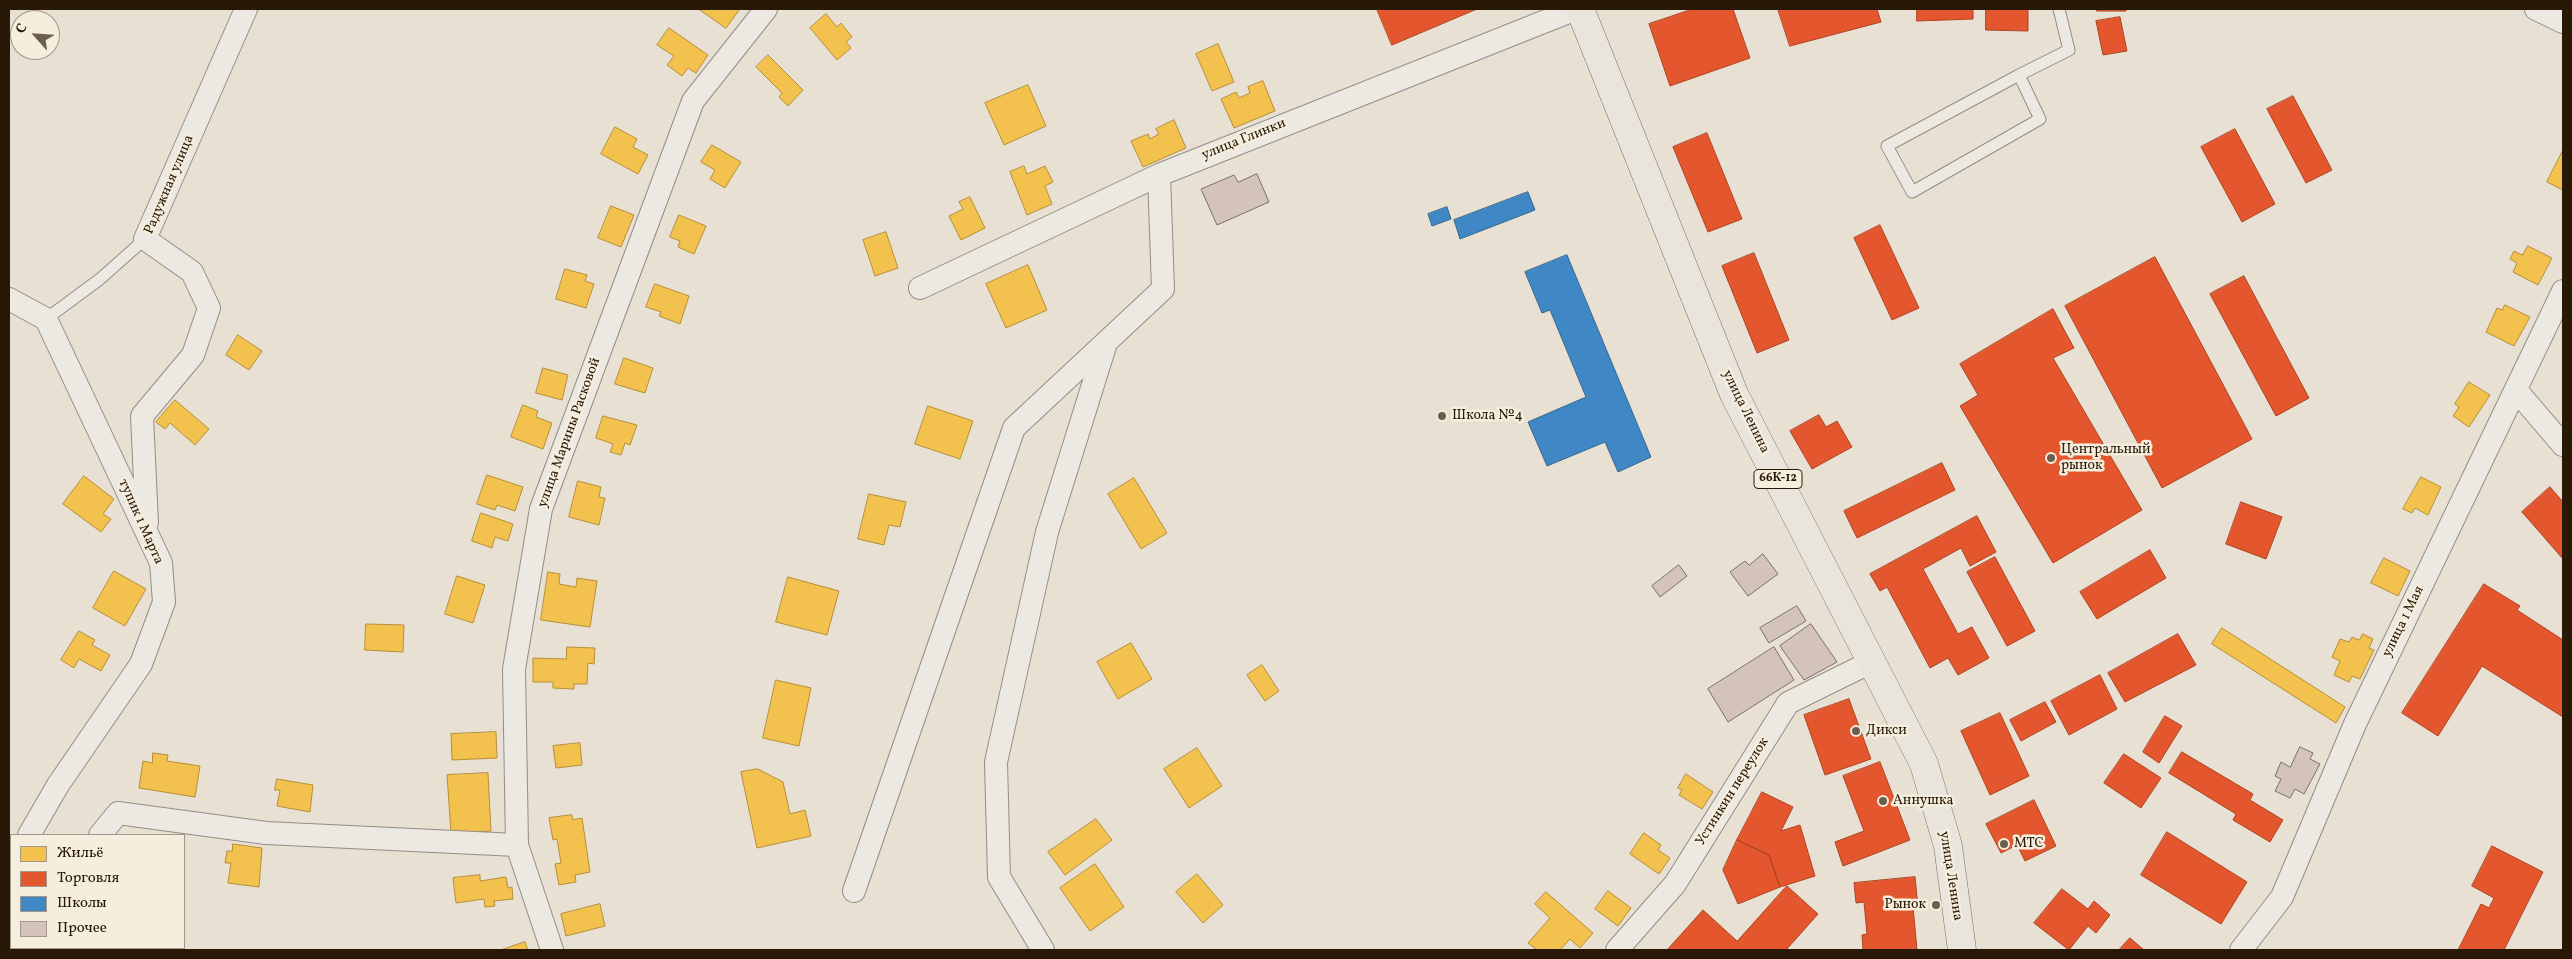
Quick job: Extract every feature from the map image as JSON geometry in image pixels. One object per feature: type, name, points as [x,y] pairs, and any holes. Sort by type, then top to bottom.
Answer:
[{"type":"main road","name":"улица Ленина","points":[[1580,9],[1734,394],[1924,764],[1948,846],[1962,950]]},
{"type":"street","name":"Радужная улица","points":[[147,534],[142,416],[194,355],[209,308],[192,272],[145,239],[246,9]]},
{"type":"street","name":"улица Марины Расковой","points":[[552,950],[517,845],[514,669],[541,509],[693,102],[766,9]]},
{"type":"street","name":"улица Глинки","points":[[920,288],[1159,175],[1576,9]]},
{"type":"street","points":[[2536,9],[2563,22]]},
{"type":"street","points":[[854,891],[1014,428],[1163,289],[1159,175]]},
{"type":"street","name":"улица 1 Мая","points":[[2241,950],[2282,897],[2355,724],[2563,291]]},
{"type":"street","points":[[9,299],[46,320]]},
{"type":"street","name":"тупик 1 Марта","points":[[30,834],[58,785],[141,664],[164,602],[161,563],[46,320]]},
{"type":"street","points":[[1043,950],[999,877],[996,762],[1047,532],[1106,342]]},
{"type":"street","points":[[2516,390],[2563,445]]},
{"type":"street","name":"Устинкин переулок","points":[[1617,950],[1675,884],[1788,703],[1871,662]]},
{"type":"street","points":[[101,834],[118,813],[266,832],[517,845]]},
{"type":"lane","points":[[2019,76],[2040,119],[1912,192],[1887,146],[2019,76],[2069,50],[2058,9]]},
{"type":"lane","points":[[46,320],[100,279],[145,239]]},
{"type":"building: Жильё","points":[[699,9],[740,9],[726,28]]},
{"type":"building: Жильё","points":[[826,14],[837,27],[841,23],[852,37],[846,42],[851,48],[837,60],[810,28]]},
{"type":"building: Жильё","points":[[669,28],[708,55],[696,73],[688,68],[682,76],[667,65],[674,56],[657,45]]},
{"type":"building: Жильё","points":[[1218,44],[1234,82],[1212,91],[1196,54]]},
{"type":"building: Жильё","points":[[768,55],[803,90],[788,106],[779,97],[782,93],[756,67]]},
{"type":"building: Жильё","points":[[1263,81],[1275,111],[1234,128],[1221,99],[1236,92],[1239,98],[1250,93],[1248,87]]},
{"type":"building: Жильё","points":[[1028,85],[1046,126],[1004,145],[985,103]]},
{"type":"building: Жильё","points":[[1174,120],[1186,148],[1143,167],[1131,141],[1148,134],[1150,139],[1159,134],[1156,129]]},
{"type":"building: Жильё","points":[[615,127],[637,139],[633,147],[648,155],[638,174],[601,154]]},
{"type":"building: Жильё","points":[[712,145],[741,162],[725,188],[710,179],[715,170],[701,162]]},
{"type":"building: Жильё","points":[[2563,150],[2563,190],[2547,182]]},
{"type":"building: Жильё","points":[[1024,166],[1027,174],[1045,166],[1053,182],[1045,186],[1052,204],[1027,215],[1010,172]]},
{"type":"building: Жильё","points":[[970,197],[985,228],[961,240],[949,216],[963,209],[959,202]]},
{"type":"building: Жильё","points":[[611,206],[634,215],[621,247],[598,238]]},
{"type":"building: Жильё","points":[[679,215],[706,226],[694,254],[678,247],[680,241],[670,237]]},
{"type":"building: Жильё","points":[[886,232],[898,268],[875,276],[863,240]]},
{"type":"building: Жильё","points":[[2528,246],[2552,258],[2538,285],[2513,272],[2517,263],[2510,259],[2514,251],[2522,255]]},
{"type":"building: Жильё","points":[[1028,265],[1047,310],[1006,328],[986,284]]},
{"type":"building: Жильё","points":[[565,269],[587,275],[585,281],[594,284],[586,308],[556,299]]},
{"type":"building: Жильё","points":[[655,284],[689,296],[680,324],[659,316],[661,312],[646,307]]},
{"type":"building: Жильё","points":[[2505,305],[2530,317],[2514,346],[2486,332],[2497,308],[2502,310]]},
{"type":"building: Жильё","points":[[238,335],[262,351],[249,370],[226,355]]},
{"type":"building: Жильё","points":[[624,358],[653,368],[645,393],[615,384]]},
{"type":"building: Жильё","points":[[543,368],[568,375],[562,400],[536,393]]},
{"type":"building: Жильё","points":[[2469,382],[2490,395],[2469,427],[2453,416],[2459,407],[2455,404]]},
{"type":"building: Жильё","points":[[175,400],[209,429],[195,445],[170,423],[165,429],[156,422]]},
{"type":"building: Жильё","points":[[523,405],[538,411],[536,417],[552,423],[543,449],[511,437]]},
{"type":"building: Жильё","points":[[928,406],[973,421],[960,459],[915,444]]},
{"type":"building: Жильё","points":[[603,416],[637,425],[630,445],[625,443],[621,455],[610,452],[613,444],[596,438]]},
{"type":"building: Жильё","points":[[487,475],[523,487],[515,511],[497,505],[495,510],[477,504]]},
{"type":"building: Жильё","points":[[84,476],[114,499],[103,514],[111,519],[101,532],[63,504]]},
{"type":"building: Жильё","points":[[2421,477],[2441,487],[2428,515],[2415,508],[2412,513],[2403,509]]},
{"type":"building: Жильё","points":[[1134,478],[1167,533],[1141,549],[1108,494]]},
{"type":"building: Жильё","points":[[578,481],[601,487],[599,497],[605,498],[599,525],[569,517]]},
{"type":"building: Жильё","points":[[869,494],[906,502],[900,527],[889,525],[884,545],[858,539]]},
{"type":"building: Жильё","points":[[481,513],[513,524],[508,541],[495,537],[492,548],[472,541]]},
{"type":"building: Жильё","points":[[2384,558],[2410,571],[2398,596],[2371,583]]},
{"type":"building: Жильё","points":[[114,571],[146,589],[125,626],[93,608]]},
{"type":"building: Жильё","points":[[548,572],[560,574],[559,584],[576,587],[577,578],[597,581],[590,627],[541,620]]},
{"type":"building: Жильё","points":[[457,576],[485,585],[473,623],[445,614]]},
{"type":"building: Жильё","points":[[788,577],[839,591],[827,635],[776,622]]},
{"type":"building: Жильё","points":[[366,624],[404,625],[403,652],[365,650]]},
{"type":"building: Жильё","points":[[2222,628],[2345,707],[2336,723],[2212,644]]},
{"type":"building: Жильё","points":[[79,631],[95,640],[92,645],[110,655],[101,671],[79,659],[74,668],[61,660]]},
{"type":"building: Жильё","points":[[2363,634],[2373,639],[2369,648],[2374,650],[2360,679],[2352,676],[2349,682],[2334,675],[2340,661],[2332,657],[2340,639],[2349,642],[2352,637],[2359,640]]},
{"type":"building: Жильё","points":[[1131,643],[1152,679],[1118,699],[1097,662]]},
{"type":"building: Жильё","points":[[567,647],[595,648],[594,664],[588,663],[587,684],[574,684],[574,689],[553,688],[553,682],[533,682],[533,658],[566,659]]},
{"type":"building: Жильё","points":[[1262,665],[1279,691],[1265,701],[1247,675]]},
{"type":"building: Жильё","points":[[776,680],[811,688],[799,746],[763,738]]},
{"type":"building: Жильё","points":[[496,732],[497,758],[452,760],[451,734]]},
{"type":"building: Жильё","points":[[580,743],[582,765],[556,768],[553,746]]},
{"type":"building: Жильё","points":[[1197,748],[1222,786],[1189,808],[1164,769]]},
{"type":"building: Жильё","points":[[153,753],[168,755],[167,761],[200,766],[195,797],[139,788],[143,761],[152,763]]},
{"type":"building: Жильё","points":[[758,769],[783,782],[790,814],[805,810],[811,836],[757,848],[741,772]]},
{"type":"building: Жильё","points":[[488,773],[491,831],[451,833],[447,775]]},
{"type":"building: Жильё","points":[[1686,774],[1713,792],[1702,809],[1679,795],[1682,790],[1678,788]]},
{"type":"building: Жильё","points":[[277,779],[313,785],[310,812],[277,806],[280,790],[275,790]]},
{"type":"building: Жильё","points":[[572,815],[573,820],[582,818],[590,872],[575,875],[576,882],[559,885],[555,864],[561,863],[557,839],[553,840],[549,818]]},
{"type":"building: Жильё","points":[[1096,819],[1112,840],[1065,875],[1048,852]]},
{"type":"building: Жильё","points":[[1644,833],[1661,845],[1658,850],[1670,858],[1659,874],[1630,854]]},
{"type":"building: Жильё","points":[[233,844],[262,848],[259,887],[228,883],[231,863],[225,863],[227,851],[232,851]]},
{"type":"building: Жильё","points":[[1095,864],[1124,907],[1090,931],[1060,888]]},
{"type":"building: Жильё","points":[[1197,874],[1223,905],[1203,923],[1176,892]]},
{"type":"building: Жильё","points":[[480,875],[480,881],[506,877],[508,888],[512,887],[513,899],[494,901],[495,906],[485,907],[484,899],[456,903],[453,878]]},
{"type":"building: Жильё","points":[[1608,891],[1631,908],[1618,926],[1595,909]]},
{"type":"building: Жильё","points":[[1546,892],[1593,933],[1580,948],[1570,939],[1560,950],[1537,950],[1528,943],[1550,918],[1535,904]]},
{"type":"building: Жильё","points":[[600,904],[605,926],[566,936],[561,914]]},
{"type":"building: Жильё","points":[[525,942],[528,950],[501,950]]},
{"type":"building: Торговля","points":[[1377,9],[1477,9],[1392,45]]},
{"type":"building: Торговля","points":[[1693,9],[1733,9],[1750,58],[1670,86],[1649,24]]},
{"type":"building: Торговля","points":[[1778,9],[1877,9],[1881,22],[1790,46]]},
{"type":"building: Торговля","points":[[1917,9],[1973,9],[1973,19],[1917,21]]},
{"type":"building: Торговля","points":[[1986,9],[2028,9],[2028,31],[1986,30]]},
{"type":"building: Торговля","points":[[2097,9],[2126,9],[2126,11],[2097,11]]},
{"type":"building: Торговля","points":[[2120,17],[2127,51],[2103,55],[2096,21]]},
{"type":"building: Торговля","points":[[2293,96],[2332,170],[2306,183],[2267,109]]},
{"type":"building: Торговля","points":[[2235,129],[2275,204],[2242,222],[2201,147]]},
{"type":"building: Торговля","points":[[1707,133],[1742,219],[1708,232],[1673,147]]},
{"type":"building: Торговля","points":[[1880,225],[1919,308],[1892,320],[1854,238]]},
{"type":"building: Торговля","points":[[1754,253],[1789,340],[1757,353],[1722,266]]},
{"type":"building: Торговля","name":"Центральный рынок","points":[[2155,257],[2252,439],[2162,488],[2065,306]]},
{"type":"building: Торговля","points":[[2244,276],[2309,398],[2276,416],[2210,294]]},
{"type":"building: Торговля","name":"Центральный рынок","points":[[2053,309],[2074,348],[2053,358],[2142,510],[2053,563],[1960,406],[1978,395],[1960,364]]},
{"type":"building: Торговля","points":[[1819,415],[1826,427],[1837,421],[1852,447],[1812,469],[1790,431]]},
{"type":"building: Торговля","points":[[1942,463],[1955,490],[1857,538],[1844,511]]},
{"type":"building: Торговля","points":[[2550,487],[2563,502],[2563,559],[2522,512]]},
{"type":"building: Торговля","points":[[2241,502],[2282,517],[2266,559],[2226,544]]},
{"type":"building: Торговля","points":[[1977,516],[1996,552],[1970,566],[1961,548],[1923,569],[1958,634],[1972,627],[1989,658],[1958,675],[1948,658],[1930,668],[1887,587],[1880,591],[1870,574]]},
{"type":"building: Торговля","points":[[2150,550],[2166,578],[2097,619],[2080,592]]},
{"type":"building: Торговля","points":[[1995,557],[2035,631],[2007,646],[1967,572]]},
{"type":"building: Торговля","points":[[2484,584],[2520,606],[2517,610],[2563,640],[2563,717],[2482,666],[2438,736],[2402,713]]},
{"type":"building: Торговля","points":[[2178,634],[2196,665],[2125,702],[2108,673]]},
{"type":"building: Торговля","points":[[2100,675],[2117,709],[2069,735],[2051,701]]},
{"type":"building: Торговля","points":[[1849,699],[1871,759],[1825,775],[1804,715]]},
{"type":"building: Торговля","points":[[2045,702],[2056,722],[2021,741],[2010,720]]},
{"type":"building: Торговля","points":[[2000,713],[2029,776],[1990,795],[1961,731]]},
{"type":"building: Торговля","points":[[2165,716],[2182,726],[2159,763],[2143,752]]},
{"type":"building: Торговля","points":[[2182,752],[2253,794],[2250,800],[2283,820],[2270,842],[2233,820],[2236,814],[2169,773]]},
{"type":"building: Торговля","points":[[2124,754],[2161,778],[2141,808],[2104,783]]},
{"type":"building: Торговля","points":[[1880,762],[1910,840],[1843,866],[1835,842],[1864,831],[1843,776]]},
{"type":"building: Торговля","points":[[1762,792],[1793,807],[1781,831],[1800,825],[1815,876],[1780,887],[1769,855],[1737,840]]},
{"type":"building: Торговля","points":[[2034,800],[2056,846],[2025,861],[2017,845],[2001,853],[1986,824]]},
{"type":"building: Торговля","points":[[2167,832],[2247,882],[2221,924],[2141,875]]},
{"type":"building: Торговля","points":[[1737,840],[1769,855],[1780,887],[1738,904],[1723,870]]},
{"type":"building: Торговля","points":[[2492,846],[2543,872],[2504,950],[2458,950],[2481,904],[2489,908],[2494,898],[2472,886]]},
{"type":"building: Торговля","points":[[1915,877],[1918,907],[1913,907],[1917,950],[1863,950],[1862,935],[1867,934],[1864,902],[1856,903],[1854,883]]},
{"type":"building: Торговля","points":[[1787,886],[1818,914],[1786,950],[1667,950],[1703,910],[1737,941]]},
{"type":"building: Торговля","points":[[2062,889],[2088,909],[2094,901],[2110,915],[2096,933],[2088,926],[2069,950],[2034,923]]},
{"type":"building: Торговля","points":[[2130,938],[2144,950],[2119,950]]},
{"type":"building: Школы","points":[[1528,192],[1535,210],[1460,239],[1454,220]]},
{"type":"building: Школы","points":[[1447,207],[1451,219],[1432,226],[1428,214]]},
{"type":"building: Школы","name":"Школа №4","points":[[1567,255],[1651,457],[1618,472],[1605,442],[1547,466],[1528,422],[1586,397],[1550,310],[1542,313],[1525,272]]},
{"type":"building: Прочее","points":[[1257,174],[1269,202],[1217,225],[1201,189],[1234,175],[1238,182]]},
{"type":"building: Прочее","points":[[1763,554],[1778,574],[1748,596],[1730,572],[1745,561],[1749,565]]},
{"type":"building: Прочее","points":[[1679,565],[1687,576],[1660,597],[1652,586]]},
{"type":"building: Прочее","points":[[1797,606],[1806,621],[1769,643],[1760,628]]},
{"type":"building: Прочее","points":[[1811,624],[1837,662],[1804,680],[1780,646]]},
{"type":"building: Прочее","points":[[1774,647],[1794,680],[1728,722],[1708,689]]},
{"type":"building: Прочее","points":[[2300,747],[2313,753],[2310,759],[2320,764],[2304,794],[2295,789],[2290,798],[2275,791],[2281,779],[2275,776],[2281,762],[2290,767]]},
{"type":"place","name":"Школа №4","points":[[1442,416]]},
{"type":"place","name":"Центральный рынок","points":[[2051,458]]},
{"type":"place","name":"Дикси","points":[[1856,731]]},
{"type":"place","name":"Аннушка","points":[[1883,801]]},
{"type":"place","name":"МТС","points":[[2004,844]]},
{"type":"place","name":"Рынок","points":[[1936,905]]}]
